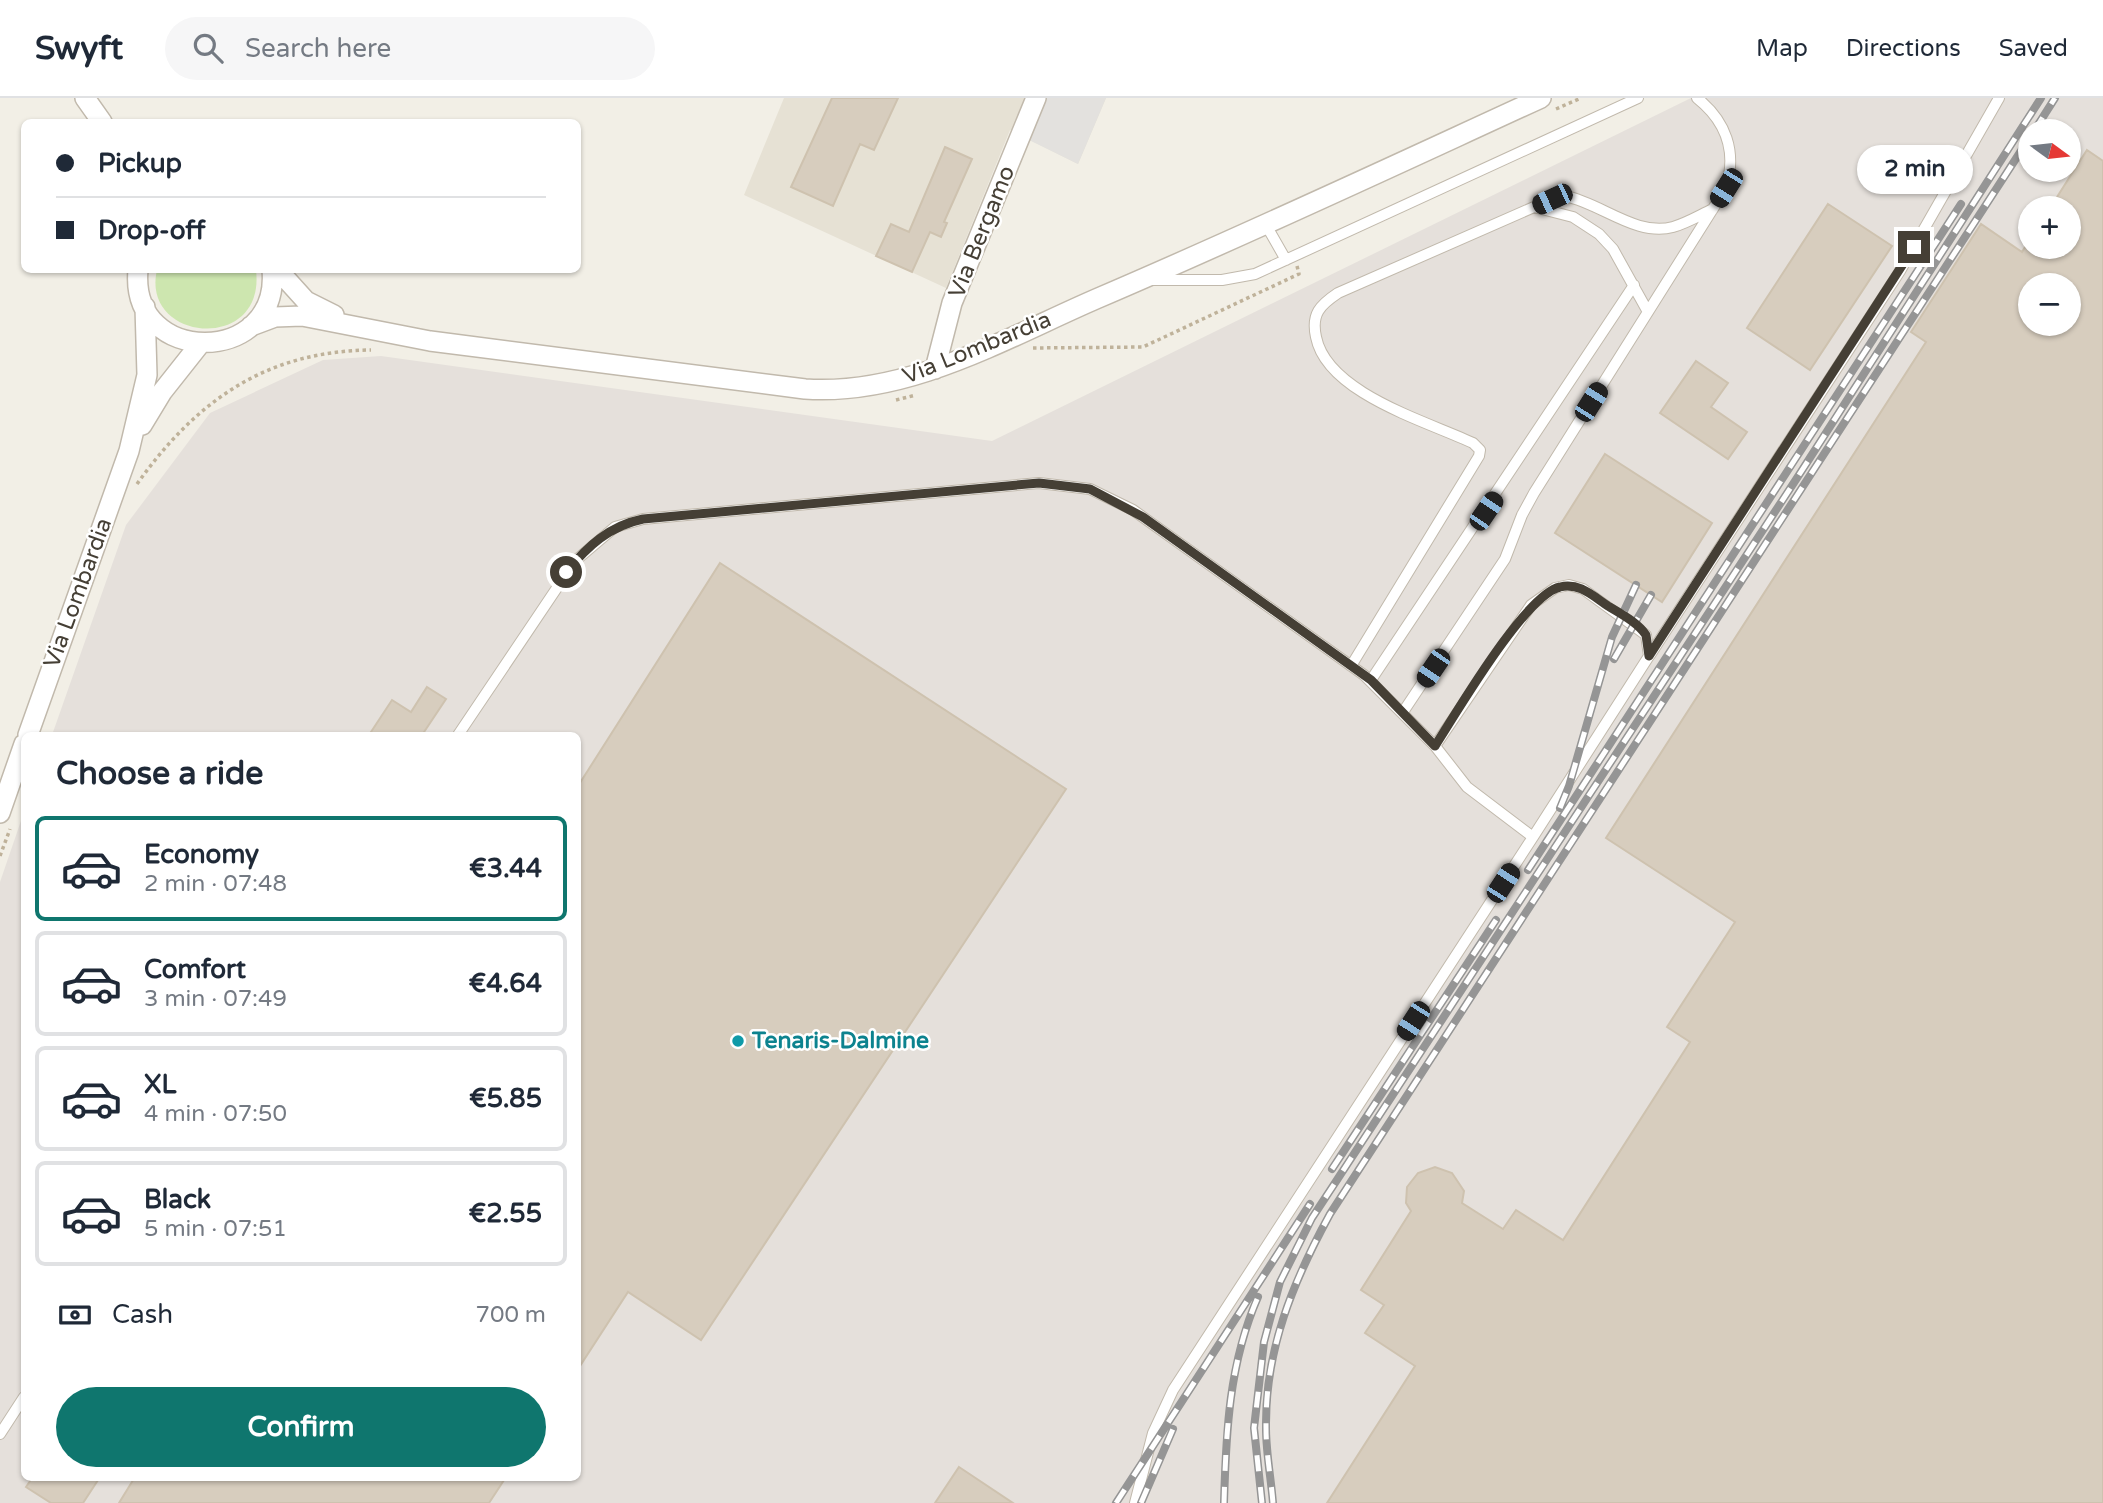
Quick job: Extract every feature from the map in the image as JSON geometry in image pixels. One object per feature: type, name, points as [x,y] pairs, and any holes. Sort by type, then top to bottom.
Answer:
[{"type":"street","points":[[85,98],[100,119]]},
{"type":"street","name":"Via Bergamo","points":[[935,369],[952,303],[1036,98]]},
{"type":"street","name":"Via Lombardia","points":[[129,451],[155,402],[200,344],[218,343],[236,337],[269,318],[290,315],[430,341],[820,390],[876,385],[935,369],[1266,225],[1541,98]]},
{"type":"street","name":"Via Lombardia","points":[[29,732],[129,451],[146,375],[145,307],[139,293],[138,273]]},
{"type":"street","name":"Via Lombardia","points":[[251,326],[270,296],[272,273]]},
{"type":"street","name":"Via Lombardia","points":[[280,273],[296,293],[312,305],[370,329]]},
{"type":"street","points":[[145,307],[168,333],[200,344]]},
{"type":"street","points":[[0,813],[21,753]]},
{"type":"lane","points":[[1141,280],[1233,279],[1286,260],[1638,98]]},
{"type":"lane","points":[[1404,712],[1505,559],[1525,509],[1713,208],[1730,176],[1731,152],[1717,116],[1697,98]]},
{"type":"lane","points":[[1135,1503],[1153,1433],[1173,1390],[1900,271],[1999,98]]},
{"type":"lane","points":[[1351,666],[1480,453],[1473,443],[1346,383],[1325,361],[1317,341],[1315,317],[1322,304],[1338,293],[1565,196],[1639,225],[1661,229],[1684,223],[1713,208]]},
{"type":"lane","points":[[1534,207],[1565,214],[1591,227],[1613,248],[1648,312]]},
{"type":"lane","points":[[1266,225],[1286,260]]},
{"type":"lane","points":[[1371,680],[1634,285]]},
{"type":"lane","points":[[460,732],[566,572],[592,544],[615,527],[643,519],[973,487],[1055,483],[1105,496],[1143,517],[1371,680],[1435,746],[1467,787],[1533,837]]},
{"type":"lane","points":[[1435,746],[1531,605],[1555,588],[1569,586],[1583,589],[1633,623],[1646,635],[1649,656]]},
{"type":"lane","points":[[0,1434],[21,1402]]},
{"type":"shaded area","points":[[784,98],[1106,98],[1078,164],[1010,130],[946,288],[744,195]]},
{"type":"shaded area","points":[[1047,98],[1106,98],[1078,164],[1029,140]]},
{"type":"shaded area","name":"Tenaris-Dalmine","points":[[1691,98],[2103,98],[2103,1503],[0,1503],[0,882],[21,821],[21,1481],[581,1481],[581,732],[53,732],[126,525],[210,413],[323,360],[381,356],[992,441]]},
{"type":"green space","points":[[157,273],[256,273],[254,297],[242,316],[225,326],[204,328],[183,324],[167,312],[157,294]]},
{"type":"building","points":[[832,98],[898,98],[874,150],[860,144],[833,206],[791,187]]},
{"type":"building","points":[[945,147],[972,159],[944,222],[947,223],[941,237],[930,232],[912,272],[876,256],[891,224],[909,232]]},
{"type":"building","points":[[2087,150],[2103,161],[2103,1503],[1327,1503],[1415,1366],[1365,1333],[1384,1305],[1361,1290],[1411,1211],[1406,1203],[1407,1187],[1418,1173],[1435,1167],[1452,1173],[1464,1191],[1462,1203],[1503,1229],[1516,1210],[1563,1240],[1690,1042],[1667,1027],[1735,922],[1606,838],[1926,342],[1911,332],[1981,224],[2018,249],[2018,259],[2081,259],[2081,196],[2058,196],[2067,182],[2081,182],[2081,159]]},
{"type":"building","points":[[1828,204],[1892,246],[1810,370],[1747,328]]},
{"type":"building","points":[[1696,361],[1728,383],[1711,407],[1747,432],[1728,459],[1660,413]]},
{"type":"building","points":[[1605,454],[1712,523],[1662,602],[1555,533]]},
{"type":"building","name":"Tenaris-Dalmine","points":[[720,563],[1066,789],[701,1340],[628,1292],[581,1364],[581,781]]},
{"type":"building","points":[[427,687],[446,699],[424,732],[371,732],[392,700],[411,712]]},
{"type":"building","points":[[959,1467],[1013,1503],[935,1503]]},
{"type":"building","points":[[30,1481],[97,1481],[83,1503],[51,1503],[26,1487]]},
{"type":"building","points":[[133,1481],[503,1481],[489,1503],[119,1503]]},
{"type":"railway","points":[[1262,1503],[1254,1428],[1264,1342],[1280,1282],[1312,1218],[1797,478],[2041,98]]},
{"type":"railway","points":[[2042,119],[2055,98]]},
{"type":"railway","points":[[1273,1503],[1266,1428],[1270,1371],[1293,1291],[1330,1214],[2018,155]]},
{"type":"railway","points":[[1528,870],[1961,204]]},
{"type":"railway","points":[[1560,808],[1569,786],[1612,637],[1636,585]]},
{"type":"railway","points":[[1614,659],[1651,595]]},
{"type":"railway","points":[[1332,1169],[1496,920]]},
{"type":"railway","points":[[1116,1503],[1310,1204]]},
{"type":"railway","points":[[1224,1503],[1228,1424],[1235,1372],[1248,1322],[1258,1297]]},
{"type":"railway","points":[[1141,1503],[1173,1429]]},
{"type":"place","name":"Tenaris-Dalmine","points":[[738,1041]]},
{"type":"route","points":[[566,572],[608,531],[624,523],[643,519],[973,487],[1055,483],[1090,489],[1133,510],[1364,675],[1381,689],[1435,746],[1531,605],[1555,588],[1576,586],[1583,589],[1642,629],[1648,642],[1649,656],[1914,247]]}]
